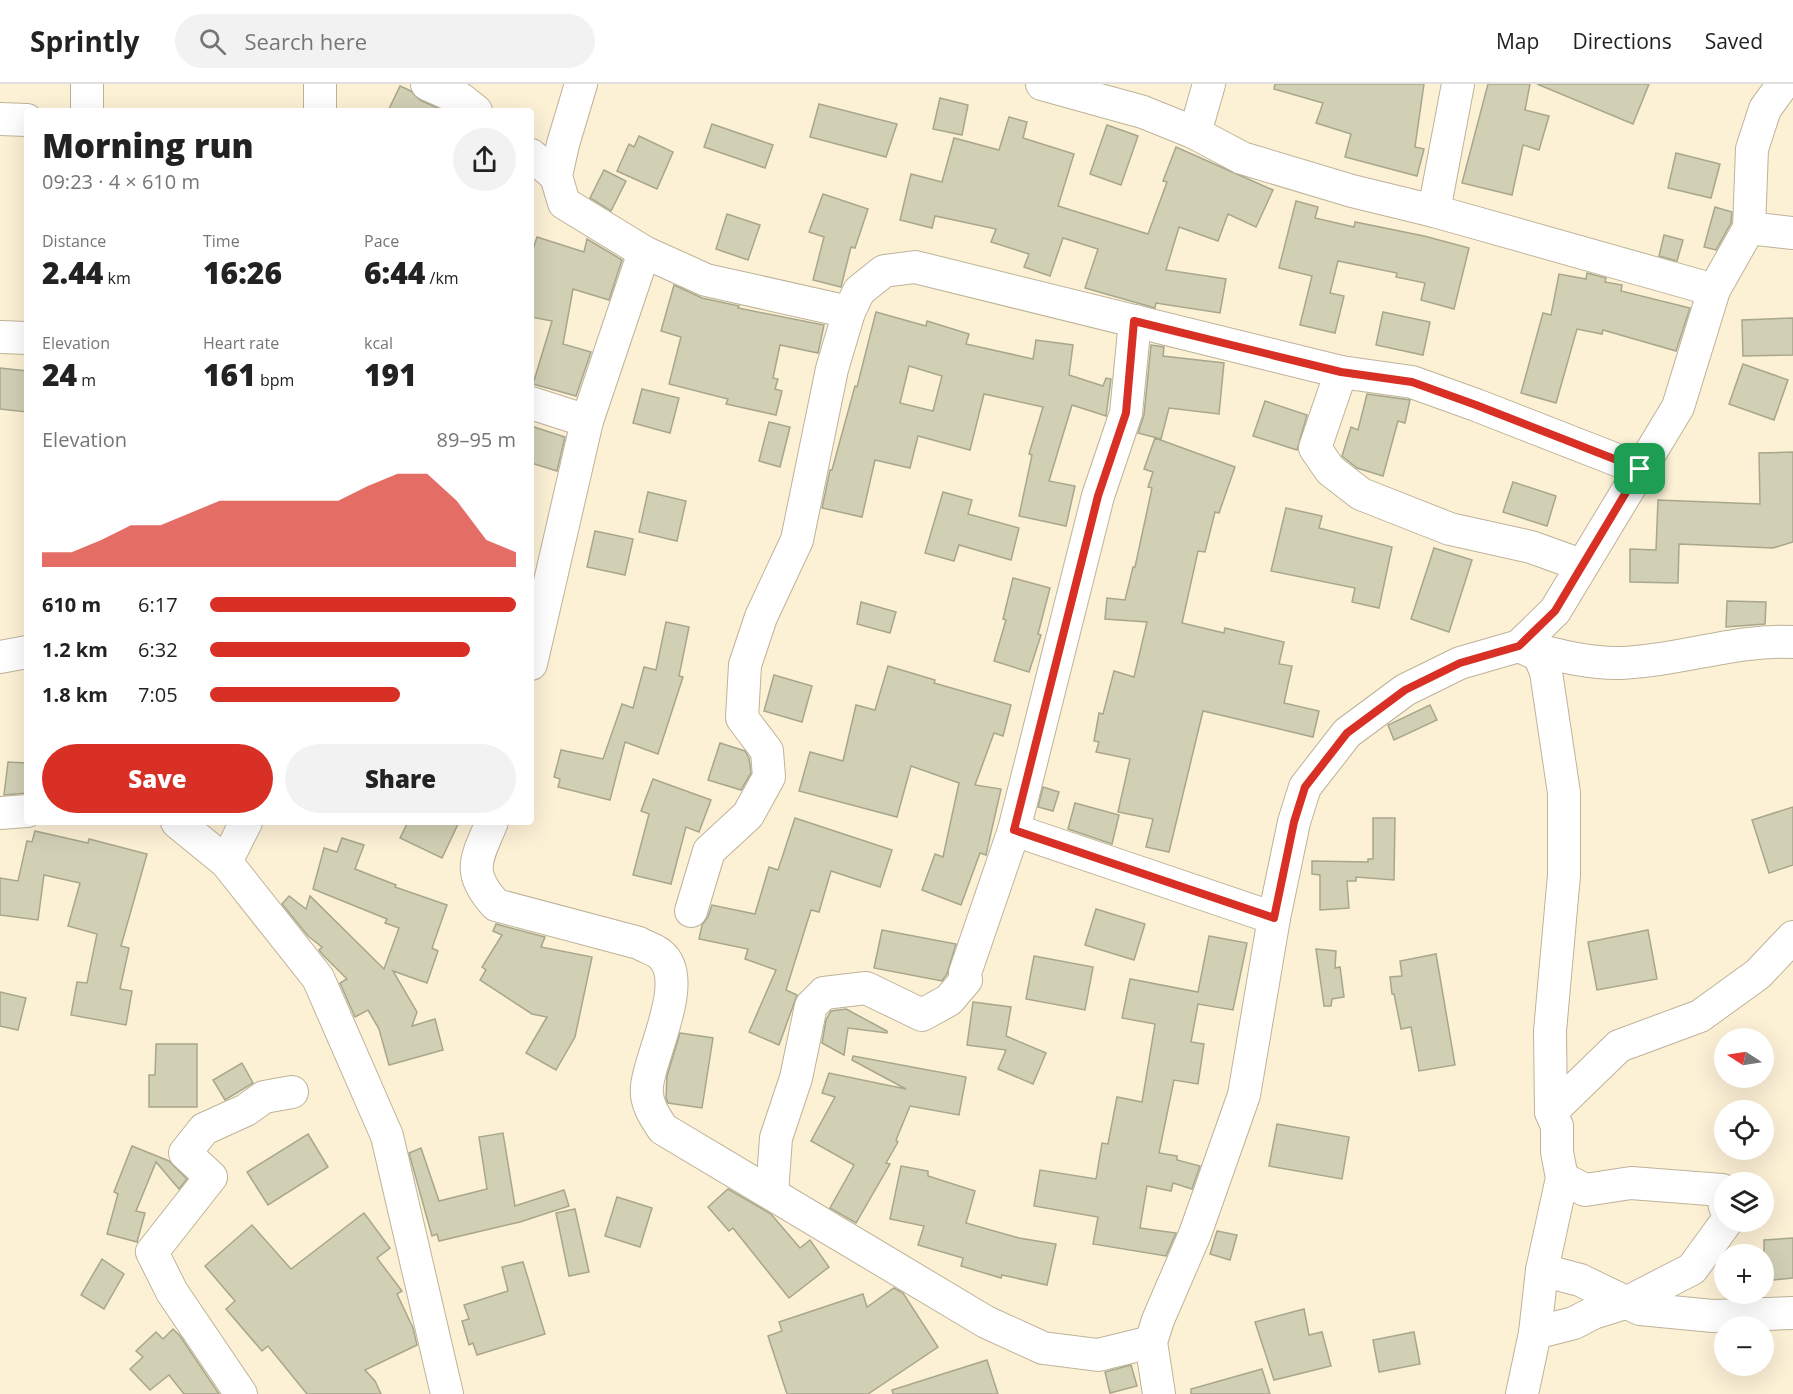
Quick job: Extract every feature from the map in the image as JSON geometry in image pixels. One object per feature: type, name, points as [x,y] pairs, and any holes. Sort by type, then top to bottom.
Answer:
[{"type":"street","points":[[87,84],[87,108]]},
{"type":"street","points":[[320,84],[320,108]]},
{"type":"street","points":[[427,84],[460,99],[472,108]]},
{"type":"street","points":[[581,84],[556,176],[564,203],[644,252],[706,280],[849,312]]},
{"type":"street","points":[[1042,84],[1143,112],[1195,133],[1242,158],[1352,191],[1434,211],[1714,290]]},
{"type":"street","points":[[1195,133],[1209,84]]},
{"type":"street","points":[[1434,211],[1458,84]]},
{"type":"street","points":[[1159,1394],[1151,1342],[1158,1320],[1195,1234],[1244,1095],[1274,918],[1294,822],[1305,787],[1347,733],[1405,690],[1460,663],[1519,646],[1555,611],[1678,407],[1714,290],[1749,228],[1752,149],[1765,109],[1783,84]]},
{"type":"street","points":[[0,119],[24,120]]},
{"type":"street","points":[[534,157],[556,176]]},
{"type":"street","points":[[1749,228],[1793,233]]},
{"type":"street","points":[[534,646],[586,421],[644,252]]},
{"type":"street","points":[[691,911],[709,851],[748,815],[769,777],[767,751],[742,718],[745,665],[760,617],[796,540],[832,369],[849,312],[859,291],[885,271],[915,267],[1341,372],[1412,382],[1640,469]]},
{"type":"street","points":[[772,1193],[776,1138],[796,1078],[811,1006],[824,993],[866,988],[922,1015],[949,1000],[966,980],[965,973],[1014,830],[1098,496],[1126,413],[1134,321]]},
{"type":"street","points":[[0,337],[24,338]]},
{"type":"street","points":[[1341,372],[1315,448],[1330,470],[1361,495],[1450,529],[1531,546],[1581,566]]},
{"type":"street","points":[[534,404],[586,421]]},
{"type":"street","points":[[1519,646],[1575,660],[1619,663],[1656,660],[1769,641],[1793,642]]},
{"type":"street","points":[[1519,646],[1539,654],[1546,672],[1550,712],[1564,793],[1564,875],[1550,1031],[1551,1112],[1557,1126],[1557,1152],[1562,1178],[1542,1270],[1535,1333],[1522,1394]]},
{"type":"street","points":[[0,657],[24,653]]},
{"type":"street","points":[[0,813],[24,812]]},
{"type":"street","points":[[181,825],[226,862],[318,978],[387,1136],[447,1394]]},
{"type":"street","points":[[226,862],[244,825]]},
{"type":"street","points":[[491,825],[475,865],[481,888],[496,905],[639,944],[660,954],[671,972],[671,995],[646,1088],[650,1110],[663,1129],[986,1322],[1043,1348],[1098,1355],[1151,1342]]},
{"type":"street","points":[[1014,830],[1274,918]]},
{"type":"street","points":[[1551,1112],[1619,1046],[1700,1016],[1758,974],[1793,937]]},
{"type":"street","points":[[242,1394],[172,1292],[152,1252],[211,1176],[185,1153],[204,1129],[246,1110],[264,1096],[292,1092]]},
{"type":"street","points":[[1562,1178],[1585,1190],[1631,1183],[1714,1189]]},
{"type":"street","points":[[1535,1333],[1574,1323],[1593,1313],[1628,1302],[1692,1269],[1717,1232]]},
{"type":"street","points":[[1542,1270],[1580,1280],[1640,1309],[1713,1316],[1793,1313]]},
{"type":"building","points":[[1275,84],[1424,84],[1415,147],[1424,149],[1417,176],[1345,157],[1351,134],[1316,123],[1323,103],[1274,89]]},
{"type":"building","points":[[1488,84],[1530,84],[1525,110],[1549,116],[1539,150],[1523,145],[1512,195],[1462,183]]},
{"type":"building","points":[[1537,84],[1649,84],[1633,124]]},
{"type":"building","points":[[400,86],[411,91],[420,100],[437,108],[389,108]]},
{"type":"building","points":[[940,98],[968,105],[962,135],[933,129]]},
{"type":"building","points":[[819,104],[897,124],[886,157],[810,137]]},
{"type":"building","points":[[1009,117],[1027,122],[1023,138],[1074,154],[1058,206],[1148,234],[1167,182],[1163,181],[1176,147],[1273,190],[1256,227],[1228,214],[1218,241],[1179,227],[1166,270],[1226,279],[1220,313],[1156,303],[1155,308],[1085,288],[1098,249],[1063,238],[1050,276],[1024,267],[1029,254],[991,242],[996,229],[935,216],[932,228],[900,220],[911,174],[942,182],[954,138],[999,150]]},
{"type":"building","points":[[712,124],[773,145],[765,168],[704,147]]},
{"type":"building","points":[[1107,125],[1138,136],[1121,185],[1090,174]]},
{"type":"building","points":[[639,136],[673,152],[657,189],[617,171],[629,144],[634,147]]},
{"type":"building","points":[[1676,153],[1720,164],[1711,198],[1668,188]]},
{"type":"building","points":[[604,170],[626,181],[611,211],[590,198]]},
{"type":"building","points":[[823,194],[868,209],[855,248],[851,247],[841,287],[813,280],[824,237],[809,232]]},
{"type":"building","points":[[1296,201],[1318,207],[1315,218],[1354,227],[1355,222],[1469,248],[1454,309],[1421,300],[1425,283],[1396,277],[1397,273],[1338,261],[1330,293],[1344,296],[1335,333],[1300,325],[1312,276],[1279,268]]},
{"type":"building","points":[[1715,207],[1732,212],[1731,223],[1716,250],[1704,247]]},
{"type":"building","points":[[727,214],[760,225],[748,260],[716,249]]},
{"type":"building","points":[[1664,235],[1683,240],[1677,261],[1659,256]]},
{"type":"building","points":[[537,237],[584,252],[587,239],[622,260],[609,300],[573,289],[563,344],[591,352],[576,396],[534,384],[552,321],[534,318],[534,246]]},
{"type":"building","points":[[1587,273],[1606,278],[1605,282],[1622,285],[1621,291],[1690,308],[1676,351],[1603,330],[1602,334],[1577,329],[1556,403],[1521,393],[1543,313],[1551,315],[1559,274],[1586,279]]},
{"type":"building","points":[[674,285],[702,298],[739,306],[738,308],[824,325],[818,353],[780,345],[773,378],[778,379],[775,389],[782,391],[776,415],[726,404],[728,399],[669,384],[681,337],[661,331]]},
{"type":"building","points":[[876,312],[926,326],[927,321],[969,334],[966,344],[1033,359],[1036,340],[1073,345],[1069,375],[1103,386],[1106,378],[1111,379],[1106,416],[1072,405],[1049,481],[1075,486],[1066,526],[1019,516],[1032,455],[1029,454],[1043,407],[984,394],[970,450],[918,436],[910,468],[875,460],[862,517],[822,508],[830,470],[832,470],[855,386],[857,387]],"holes":[[[909,366],[942,376],[933,411],[900,403]]]},
{"type":"building","points":[[1383,312],[1430,322],[1423,355],[1376,345]]},
{"type":"building","points":[[1793,318],[1793,355],[1743,356],[1742,320]]},
{"type":"building","points":[[1151,345],[1164,347],[1163,356],[1224,363],[1219,414],[1169,408],[1161,439],[1138,433],[1144,415]]},
{"type":"building","points":[[1743,364],[1788,380],[1774,420],[1729,404]]},
{"type":"building","points":[[0,368],[24,371],[24,412],[0,409]]},
{"type":"building","points":[[642,389],[679,398],[670,433],[633,423]]},
{"type":"building","points":[[1367,394],[1410,400],[1405,423],[1398,421],[1383,476],[1357,468],[1342,456],[1351,427],[1358,430]]},
{"type":"building","points":[[1265,401],[1307,415],[1297,450],[1253,436]]},
{"type":"building","points":[[769,422],[790,427],[780,467],[759,461]]},
{"type":"building","points":[[534,427],[565,437],[557,471],[534,464]]},
{"type":"building","points":[[1155,438],[1235,467],[1219,513],[1215,512],[1205,552],[1198,551],[1182,623],[1224,633],[1225,628],[1284,642],[1279,664],[1292,666],[1284,703],[1319,711],[1313,737],[1203,711],[1169,852],[1146,847],[1153,819],[1118,812],[1130,759],[1096,752],[1099,742],[1094,741],[1099,713],[1103,714],[1114,671],[1134,677],[1147,622],[1105,619],[1107,598],[1125,600],[1133,567],[1135,567],[1152,488],[1148,487],[1153,472],[1144,469]]},
{"type":"building","points":[[1793,452],[1793,542],[1773,548],[1679,544],[1678,583],[1630,582],[1630,549],[1656,550],[1658,500],[1760,504],[1759,453]]},
{"type":"building","points":[[1513,482],[1556,496],[1547,526],[1503,512]]},
{"type":"building","points":[[648,492],[686,501],[677,541],[639,532]]},
{"type":"building","points":[[943,492],[972,500],[968,514],[1019,528],[1011,560],[959,545],[954,561],[925,553]]},
{"type":"building","points":[[1286,508],[1322,516],[1319,528],[1392,547],[1379,608],[1352,602],[1355,588],[1271,571]]},
{"type":"building","points":[[595,531],[633,539],[625,575],[587,567]]},
{"type":"building","points":[[1434,548],[1472,560],[1449,632],[1411,619]]},
{"type":"building","points":[[1013,578],[1050,588],[1038,634],[1041,635],[1029,672],[994,661],[1006,620],[1003,619]]},
{"type":"building","points":[[1727,601],[1766,602],[1765,624],[1726,627]]},
{"type":"building","points":[[861,602],[896,612],[890,633],[857,624]]},
{"type":"building","points":[[666,622],[689,627],[679,676],[683,677],[658,754],[625,742],[610,800],[558,787],[560,779],[554,777],[561,750],[603,759],[622,704],[633,708],[644,667],[656,670]]},
{"type":"building","points":[[888,666],[935,680],[934,683],[1011,705],[1003,736],[994,733],[975,785],[1001,789],[986,855],[980,853],[961,905],[922,890],[935,854],[943,857],[959,783],[911,766],[897,817],[799,791],[810,752],[843,761],[856,705],[875,710]]},
{"type":"building","points":[[774,675],[812,686],[802,722],[764,711]]},
{"type":"building","points":[[1430,705],[1437,720],[1394,740],[1388,725]]},
{"type":"building","points":[[720,743],[745,751],[749,758],[751,773],[741,790],[708,780]]},
{"type":"building","points":[[8,762],[24,763],[24,793],[4,795]]},
{"type":"building","points":[[653,779],[711,800],[699,832],[686,827],[671,884],[633,875],[649,814],[641,811]]},
{"type":"building","points":[[1043,787],[1059,792],[1053,811],[1038,807]]},
{"type":"building","points":[[1075,803],[1119,815],[1112,844],[1068,829]]},
{"type":"building","points":[[1793,807],[1793,865],[1769,873],[1752,820]]},
{"type":"building","points":[[795,818],[892,850],[880,887],[831,871],[819,912],[811,910],[786,990],[797,995],[779,1045],[749,1032],[776,970],[745,959],[748,949],[699,939],[702,925],[712,905],[755,914],[769,867],[778,870]]},
{"type":"building","points":[[1373,818],[1395,818],[1394,880],[1356,877],[1356,881],[1347,881],[1349,908],[1320,910],[1320,875],[1312,874],[1312,861],[1368,862],[1368,859],[1373,859]]},
{"type":"building","points":[[406,825],[458,825],[442,858],[400,838]]},
{"type":"building","points":[[35,831],[88,843],[89,839],[147,854],[121,946],[129,948],[120,989],[132,991],[126,1025],[71,1015],[77,982],[87,983],[97,934],[68,926],[80,883],[44,875],[38,920],[0,915],[0,878],[18,881],[27,841],[32,842]]},
{"type":"building","points":[[342,838],[364,845],[355,869],[396,885],[395,887],[447,905],[432,948],[438,951],[427,983],[393,971],[417,1012],[412,1026],[435,1019],[443,1050],[389,1065],[379,1029],[368,1010],[355,1017],[340,983],[347,979],[323,955],[319,950],[322,947],[308,936],[282,904],[289,896],[306,909],[310,896],[384,969],[399,928],[385,923],[387,919],[313,889],[324,848],[337,852]]},
{"type":"building","points":[[1096,909],[1145,924],[1134,960],[1085,945]]},
{"type":"building","points":[[496,924],[545,937],[541,947],[592,957],[575,1037],[556,1070],[526,1053],[547,1017],[532,1014],[480,980],[486,970],[482,967],[502,935],[493,931]]},
{"type":"building","points":[[882,930],[956,944],[947,974],[942,981],[874,968]]},
{"type":"building","points":[[1648,930],[1657,979],[1597,990],[1588,942]]},
{"type":"building","points":[[1209,936],[1247,943],[1233,1010],[1198,1004],[1191,1042],[1204,1044],[1198,1084],[1174,1080],[1159,1153],[1177,1156],[1177,1160],[1200,1166],[1192,1189],[1173,1183],[1171,1191],[1147,1186],[1140,1228],[1176,1233],[1166,1256],[1093,1244],[1098,1217],[1034,1206],[1040,1170],[1096,1179],[1102,1143],[1108,1144],[1117,1097],[1142,1102],[1155,1024],[1122,1018],[1130,979],[1198,992]]},
{"type":"building","points":[[1316,949],[1336,951],[1335,968],[1340,967],[1344,997],[1332,999],[1331,1006],[1324,1006]]},
{"type":"building","points":[[1436,954],[1455,1065],[1419,1071],[1411,1027],[1401,1029],[1390,977],[1402,976],[1400,961]]},
{"type":"building","points":[[1034,956],[1093,967],[1085,1010],[1026,999]]},
{"type":"building","points":[[0,992],[26,998],[18,1030],[0,1026]]},
{"type":"building","points":[[973,1002],[1011,1007],[1006,1036],[1046,1053],[1033,1084],[998,1069],[1006,1050],[967,1045]]},
{"type":"building","points":[[846,1009],[887,1033],[848,1028],[844,1055],[822,1043],[826,1020],[831,1011]]},
{"type":"building","points":[[680,1033],[713,1038],[702,1108],[668,1103],[666,1098],[667,1076]]},
{"type":"building","points":[[156,1044],[197,1044],[197,1107],[149,1107],[149,1075],[155,1075]]},
{"type":"building","points":[[853,1056],[966,1077],[959,1115],[910,1106],[896,1140],[898,1142],[886,1163],[890,1164],[856,1223],[830,1208],[854,1165],[811,1141],[835,1097],[822,1093],[829,1073],[906,1089],[852,1060]]},
{"type":"building","points":[[242,1063],[253,1083],[225,1100],[213,1080]]},
{"type":"building","points":[[1277,1124],[1349,1137],[1342,1179],[1269,1166]]},
{"type":"building","points":[[503,1133],[515,1206],[564,1190],[569,1206],[520,1222],[439,1241],[437,1234],[432,1236],[409,1153],[421,1148],[439,1201],[487,1189],[479,1137]]},
{"type":"building","points":[[308,1134],[328,1167],[268,1205],[247,1172]]},
{"type":"building","points":[[132,1146],[169,1161],[187,1179],[179,1189],[156,1162],[136,1211],[145,1213],[137,1242],[107,1234],[118,1194],[114,1192]]},
{"type":"building","points":[[901,1166],[928,1171],[928,1176],[975,1191],[966,1223],[1019,1238],[1056,1244],[1047,1285],[1002,1275],[1001,1278],[961,1266],[963,1258],[918,1245],[924,1226],[890,1219]]},
{"type":"building","points":[[728,1189],[771,1214],[800,1248],[810,1240],[829,1267],[789,1298],[733,1228],[729,1231],[708,1207]]},
{"type":"building","points":[[617,1197],[652,1208],[640,1247],[605,1236]]},
{"type":"building","points":[[575,1209],[589,1272],[569,1276],[556,1213]]},
{"type":"building","points":[[364,1213],[390,1248],[377,1258],[402,1291],[397,1294],[413,1328],[417,1345],[365,1370],[375,1381],[381,1394],[307,1394],[268,1346],[262,1351],[226,1309],[235,1301],[205,1266],[252,1225],[291,1269]]},
{"type":"building","points":[[1217,1231],[1237,1235],[1230,1260],[1210,1254]]},
{"type":"building","points":[[1793,1238],[1793,1278],[1774,1280],[1774,1244],[1764,1244],[1764,1240]]},
{"type":"building","points":[[102,1259],[124,1274],[104,1309],[81,1295]]},
{"type":"building","points":[[523,1262],[545,1334],[477,1355],[473,1343],[469,1345],[462,1321],[469,1319],[464,1305],[508,1291],[502,1267]]},
{"type":"building","points":[[894,1288],[903,1293],[938,1347],[868,1394],[787,1394],[768,1336],[782,1331],[779,1322],[863,1294],[867,1307]]},
{"type":"building","points":[[1304,1309],[1309,1335],[1322,1332],[1331,1366],[1274,1380],[1255,1322]]},
{"type":"building","points":[[173,1329],[219,1394],[184,1394],[169,1375],[150,1390],[130,1369],[143,1357],[136,1351],[156,1332],[163,1339]]},
{"type":"building","points":[[1414,1332],[1420,1364],[1379,1372],[1373,1340]]},
{"type":"building","points":[[987,1360],[998,1394],[893,1394],[892,1390]]},
{"type":"building","points":[[1131,1365],[1137,1386],[1110,1393],[1105,1372]]},
{"type":"building","points":[[1262,1369],[1270,1394],[1191,1394],[1191,1389]]},
{"type":"route","points":[[1134,321],[1341,372],[1412,382],[1640,469],[1555,611],[1519,646],[1460,663],[1405,690],[1347,733],[1305,787],[1294,822],[1274,918],[1014,830],[1098,496],[1126,413],[1134,321]]}]
